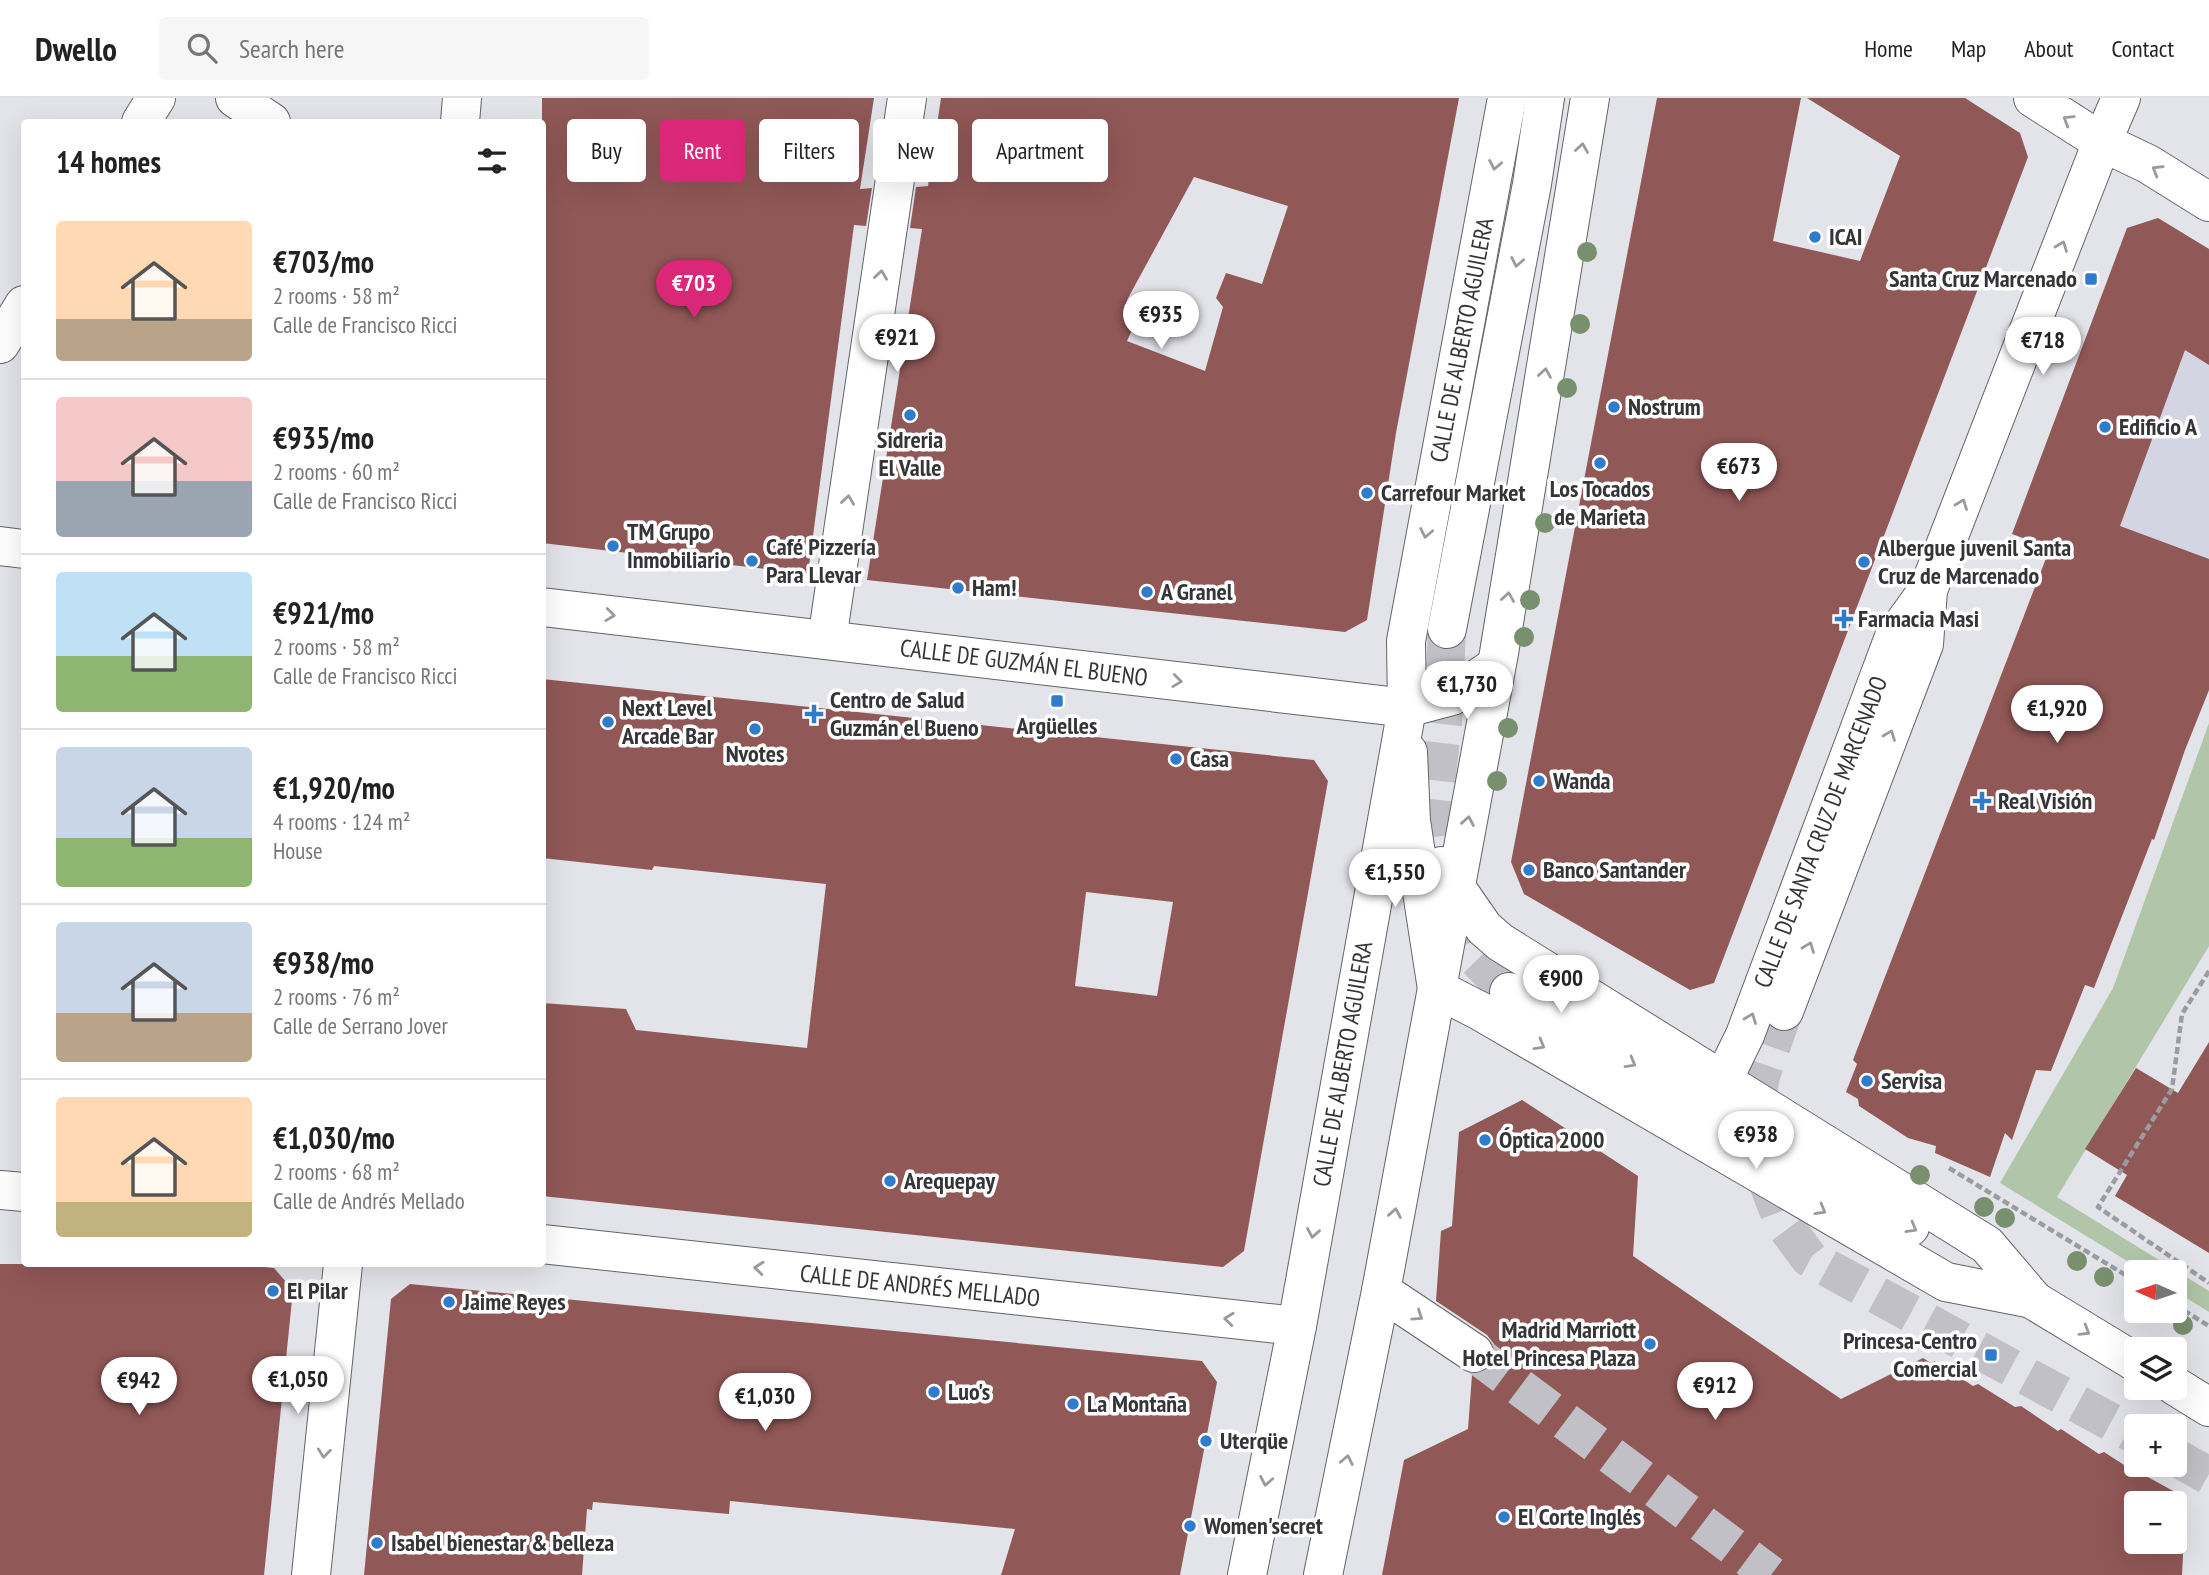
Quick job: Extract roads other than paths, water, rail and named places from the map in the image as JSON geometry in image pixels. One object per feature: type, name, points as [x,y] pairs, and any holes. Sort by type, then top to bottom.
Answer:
[{"type":"street","points":[[143,119],[156,98]]},
{"type":"street","points":[[235,98],[266,119]]},
{"type":"street","points":[[460,119],[462,98]]},
{"type":"street","points":[[827,640],[907,98]]},
{"type":"street","name":"CALLE DE ALBERTO AGUILERA","points":[[1247,1575],[1297,1326],[1407,708],[1406,641],[1507,98]]},
{"type":"street","name":"CALLE DE ALBERTO AGUILERA","points":[[1447,629],[1532,184],[1545,98]]},
{"type":"street","points":[[1323,1575],[1381,1291],[1456,888],[1496,666],[1590,98]]},
{"type":"street","points":[[2033,98],[2102,142],[2148,164],[2209,202]]},
{"type":"street","name":"CALLE DE SANTA CRUZ DE MARCENADO","points":[[1723,1080],[1745,1035],[1894,637],[1928,590],[2102,142],[2122,98]]},
{"type":"street","points":[[0,344],[21,310]]},
{"type":"street","points":[[0,546],[21,548]]},
{"type":"street","name":"CALLE DE SANTA CRUZ DE MARCENADO","points":[[1784,1011],[1924,644],[1928,590]]},
{"type":"street","name":"CALLE DE GUZMÁN EL BUENO","points":[[546,607],[1407,708],[1452,696],[1496,666]]},
{"type":"street","points":[[1407,708],[1411,821],[1437,989]]},
{"type":"street","points":[[1411,821],[1484,928],[1500,942],[1987,1245],[2033,1299]]},
{"type":"street","points":[[1437,989],[1480,1011],[1946,1282],[2033,1299]]},
{"type":"street","points":[[1509,992],[2124,1355]]},
{"type":"street","points":[[0,1190],[21,1192]]},
{"type":"street","name":"CALLE DE ANDRÉS MELLADO","points":[[546,1244],[1297,1326]]},
{"type":"street","points":[[312,1575],[343,1267]]},
{"type":"street","points":[[1381,1291],[1474,1353]]},
{"type":"street","points":[[2187,1393],[2209,1407]]},
{"type":"tunnel","points":[[1447,629],[1443,723],[1431,825],[1437,881],[1470,952],[1509,992]]},
{"type":"tunnel","points":[[1784,1011],[1761,1076],[1757,1098],[1760,1163],[1783,1223],[1809,1258],[2124,1429]]},
{"type":"tunnel","points":[[1474,1353],[1771,1575]]},
{"type":"tunnel","points":[[2187,1464],[2209,1476]]},
{"type":"place","name":"ICAI","points":[[1815,237]]},
{"type":"place","name":"Santa Cruz Marcenado","points":[[2091,279]]},
{"type":"place","name":"Nostrum","points":[[1614,407]]},
{"type":"place","name":"Sidreria El Valle","points":[[910,415]]},
{"type":"place","name":"Edificio A","points":[[2105,427]]},
{"type":"place","name":"Los Tocados de Marieta","points":[[1600,463]]},
{"type":"place","name":"Carrefour Market","points":[[1367,493]]},
{"type":"place","name":"TM Grupo Inmobiliario","points":[[613,546]]},
{"type":"place","name":"Café Pizzería Para Llevar","points":[[752,561]]},
{"type":"place","name":"Albergue juvenil Santa Cruz de Marcenado","points":[[1864,562]]},
{"type":"place","name":"Ham!","points":[[958,588]]},
{"type":"place","name":"A Granel","points":[[1147,592]]},
{"type":"place","name":"Farmacia Masi","points":[[1844,619]]},
{"type":"place","name":"Argüelles","points":[[1057,701]]},
{"type":"place","name":"Centro de Salud Guzmán el Bueno","points":[[814,714]]},
{"type":"place","name":"Next Level Arcade Bar","points":[[608,722]]},
{"type":"place","name":"Nvotes","points":[[755,729]]},
{"type":"place","name":"Casa","points":[[1176,759]]},
{"type":"place","name":"Wanda","points":[[1539,781]]},
{"type":"place","name":"Real Visión","points":[[1982,801]]},
{"type":"place","name":"Banco Santander","points":[[1529,870]]},
{"type":"place","name":"Servisa","points":[[1867,1081]]},
{"type":"place","name":"Óptica 2000","points":[[1485,1140]]},
{"type":"place","name":"Arequepay","points":[[890,1181]]},
{"type":"place","name":"El Pilar","points":[[273,1291]]},
{"type":"place","name":"Jaime Reyes","points":[[449,1302]]},
{"type":"place","name":"Madrid Marriott Hotel Princesa Plaza","points":[[1650,1344]]},
{"type":"place","name":"Princesa-Centro Comercial","points":[[1991,1355]]},
{"type":"place","name":"Luo's","points":[[934,1392]]},
{"type":"place","name":"La Montaña","points":[[1073,1404]]},
{"type":"place","name":"Uterqüe","points":[[1206,1441]]},
{"type":"place","name":"El Corte Inglés","points":[[1504,1517]]},
{"type":"place","name":"Women'secret","points":[[1190,1526]]},
{"type":"place","name":"Isabel bienestar & belleza","points":[[377,1543]]}]
